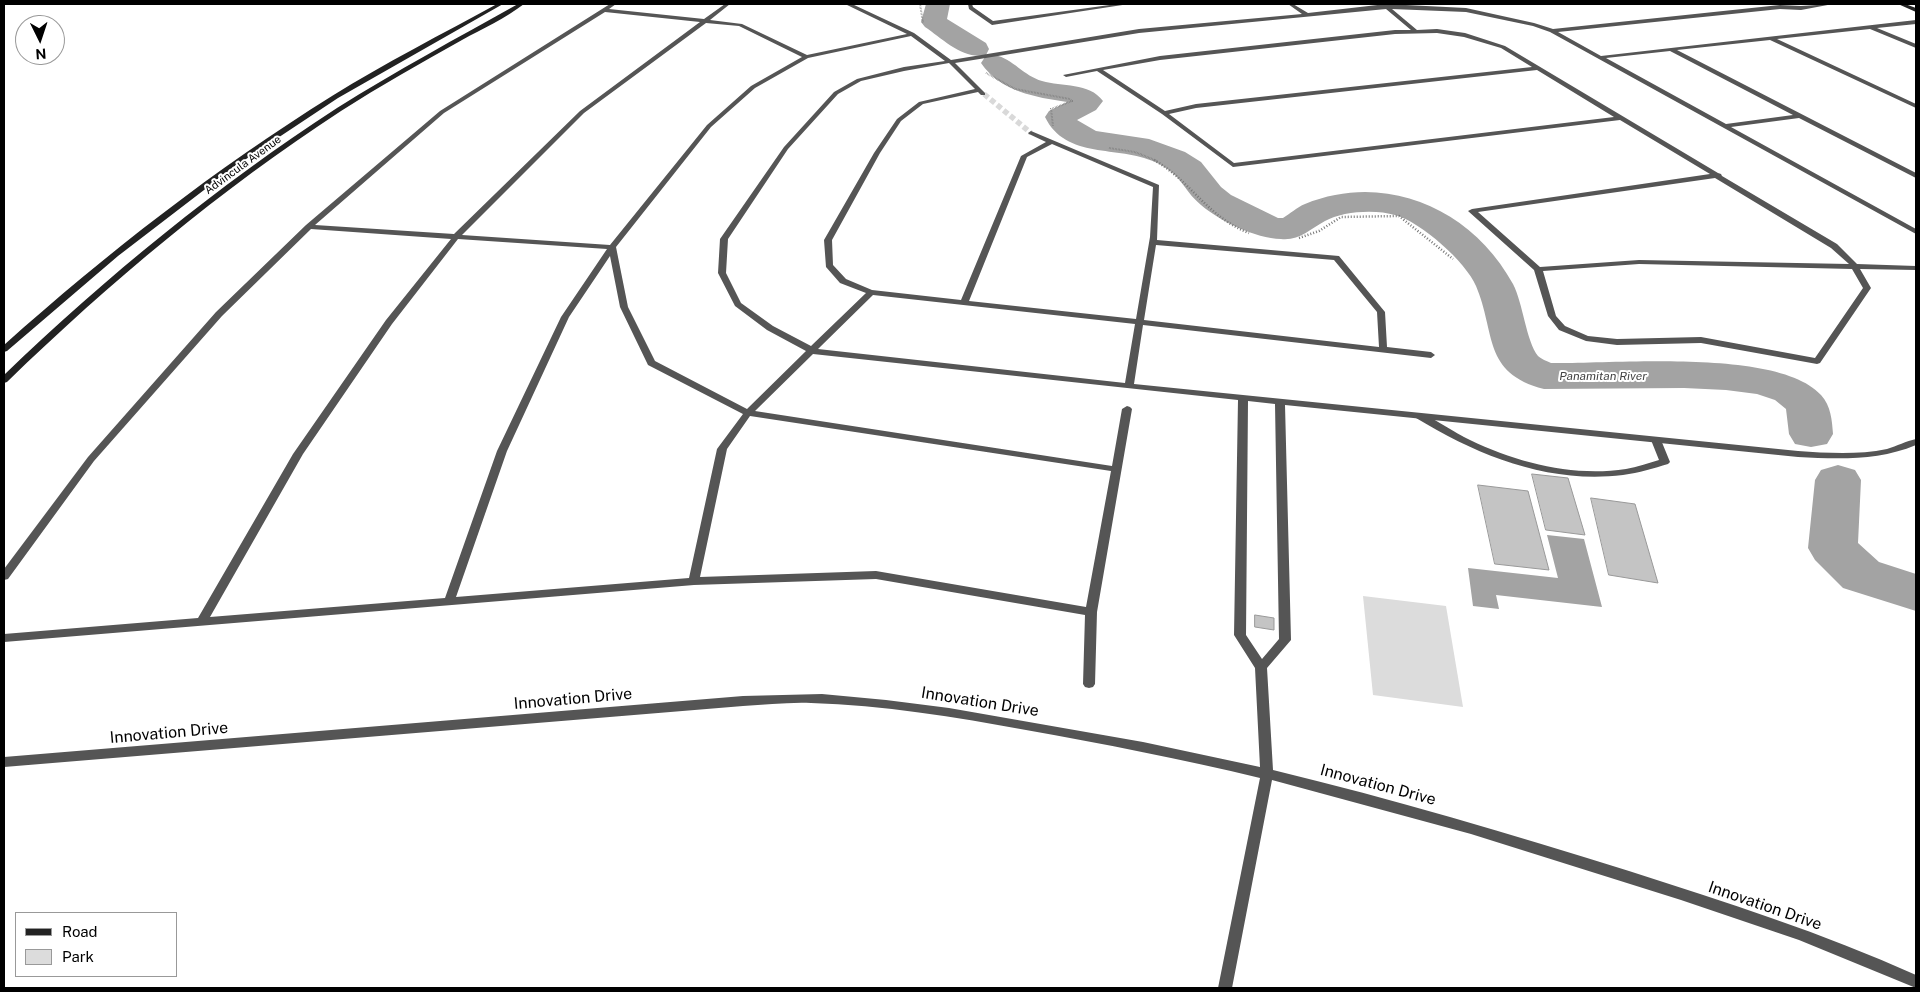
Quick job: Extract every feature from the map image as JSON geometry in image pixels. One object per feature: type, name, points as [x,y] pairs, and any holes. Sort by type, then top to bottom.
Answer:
[{"type":"main road","name":"Advincula Avenue","points":[[4,349],[119,251],[245,157],[342,93],[500,4]]},
{"type":"main road","name":"Advincula Avenue","points":[[4,380],[107,283],[189,217],[257,166],[354,100],[521,4]]},
{"type":"main road","points":[[1901,4],[1916,10]]},
{"type":"street","points":[[4,576],[90,459],[219,314],[309,227],[442,112],[613,4]]},
{"type":"street","points":[[202,621],[298,454],[388,322],[456,237],[582,112],[728,4]]},
{"type":"street","points":[[848,4],[912,34],[951,62],[981,92],[921,104],[899,120],[877,153],[828,240],[829,264],[843,281],[871,292],[1431,355]]},
{"type":"street","points":[[970,4],[971,8],[992,22],[1126,4]]},
{"type":"street","points":[[1290,4],[1306,14]]},
{"type":"street","points":[[1552,32],[1782,5],[1801,8],[1830,4]]},
{"type":"street","points":[[1385,5],[1415,31]]},
{"type":"street","points":[[1916,232],[1601,57],[1552,32],[1534,25],[1466,10],[1385,5],[1139,31],[904,69],[859,80],[836,93],[786,148],[724,239],[722,273],[738,304],[770,328],[813,351],[1280,402],[1798,454],[1853,456],[1906,446],[1916,442]]},
{"type":"street","points":[[604,10],[740,25],[806,57]]},
{"type":"street","points":[[1601,57],[1916,22]]},
{"type":"street","points":[[1871,27],[1916,46]]},
{"type":"street","points":[[1066,75],[1160,58],[1415,31],[1437,32],[1482,40],[1503,48],[1619,118],[1719,175],[1834,246],[1854,265],[1867,288],[1817,361],[1701,340],[1617,342],[1586,338],[1562,328],[1552,316],[1538,269],[1472,211],[1719,175]]},
{"type":"street","points":[[449,601],[502,451],[565,317],[612,248],[709,126],[753,87],[806,57],[912,34]]},
{"type":"street","points":[[1772,38],[1916,106]]},
{"type":"street","points":[[1671,49],[1916,176]]},
{"type":"street","points":[[1164,113],[1196,106],[1536,68]]},
{"type":"street","points":[[1098,69],[1164,113],[1233,165],[1619,118]]},
{"type":"street","points":[[1726,126],[1799,116]]},
{"type":"street","points":[[1031,133],[1049,143],[1134,175],[1156,186],[1152,242],[1129,386]]},
{"type":"street","points":[[964,303],[1024,156],[1049,143]]},
{"type":"street","points":[[309,227],[612,248]]},
{"type":"street","points":[[1152,242],[1336,258],[1381,312],[1383,349]]},
{"type":"street","points":[[612,248],[624,307],[651,363],[748,414],[1115,469]]},
{"type":"street","points":[[1538,269],[1639,262],[1854,265],[1916,268]]},
{"type":"street","points":[[694,581],[722,449],[748,414],[871,292]]},
{"type":"street","points":[[1225,988],[1267,772],[1261,667],[1240,635],[1244,398]]},
{"type":"street","points":[[1261,667],[1285,640],[1280,402]]},
{"type":"street","points":[[1089,684],[1092,612],[1115,469],[1127,409]]},
{"type":"street","points":[[1419,416],[1478,450],[1527,467],[1576,473],[1624,472],[1665,462],[1656,440]]},
{"type":"street","points":[[4,638],[694,581],[876,575],[1092,612]]},
{"type":"street","name":"Innovation Drive","points":[[4,762],[743,701],[820,698],[896,706],[995,719],[1129,743],[1267,772],[1395,805],[1664,888],[1798,934],[1916,982]]},
{"type":"path","points":[[920,4],[920,13],[924,24]]},
{"type":"path","points":[[969,59],[988,74],[1015,89],[1070,99],[1072,101],[1051,109],[1053,127],[1057,131]]},
{"type":"path","points":[[1107,148],[1136,152],[1159,163],[1217,218],[1252,234]]},
{"type":"path","points":[[1294,240],[1319,232],[1341,217],[1398,216],[1453,259]]},
{"type":"green space","points":[[1363,596],[1446,606],[1463,707],[1373,695]]},
{"type":"shaded area","points":[[1547,535],[1584,539],[1602,607],[1496,595],[1499,609],[1473,606],[1468,568],[1558,578]]},
{"type":"building","points":[[1532,474],[1568,478],[1585,535],[1546,530]]},
{"type":"building","points":[[1478,485],[1528,491],[1549,570],[1495,564]]},
{"type":"building","points":[[1591,498],[1635,504],[1658,583],[1609,575]]},
{"type":"building","points":[[1255,615],[1274,618],[1274,630],[1255,627]]},
{"type":"waterway","name":"Panamitan River","points":[[938,4],[934,22],[976,49]]},
{"type":"waterway","name":"Panamitan River","points":[[995,63],[1024,84],[1042,90],[1076,95],[1088,101],[1060,117],[1067,128],[1088,138],[1137,146],[1170,157],[1190,169],[1213,198],[1246,217],[1265,225],[1287,229],[1318,211],[1349,204],[1387,203],[1407,207],[1418,212],[1444,229],[1479,262],[1498,292],[1514,349],[1524,365],[1541,375],[1684,375],[1726,377],[1762,382],[1790,391],[1806,404],[1811,434]]},
{"type":"waterway","name":"Panamitan River","points":[[1838,480],[1833,548],[1861,575],[1916,593]]},
{"type":"tunnel","points":[[984,94],[1031,133]]}]
